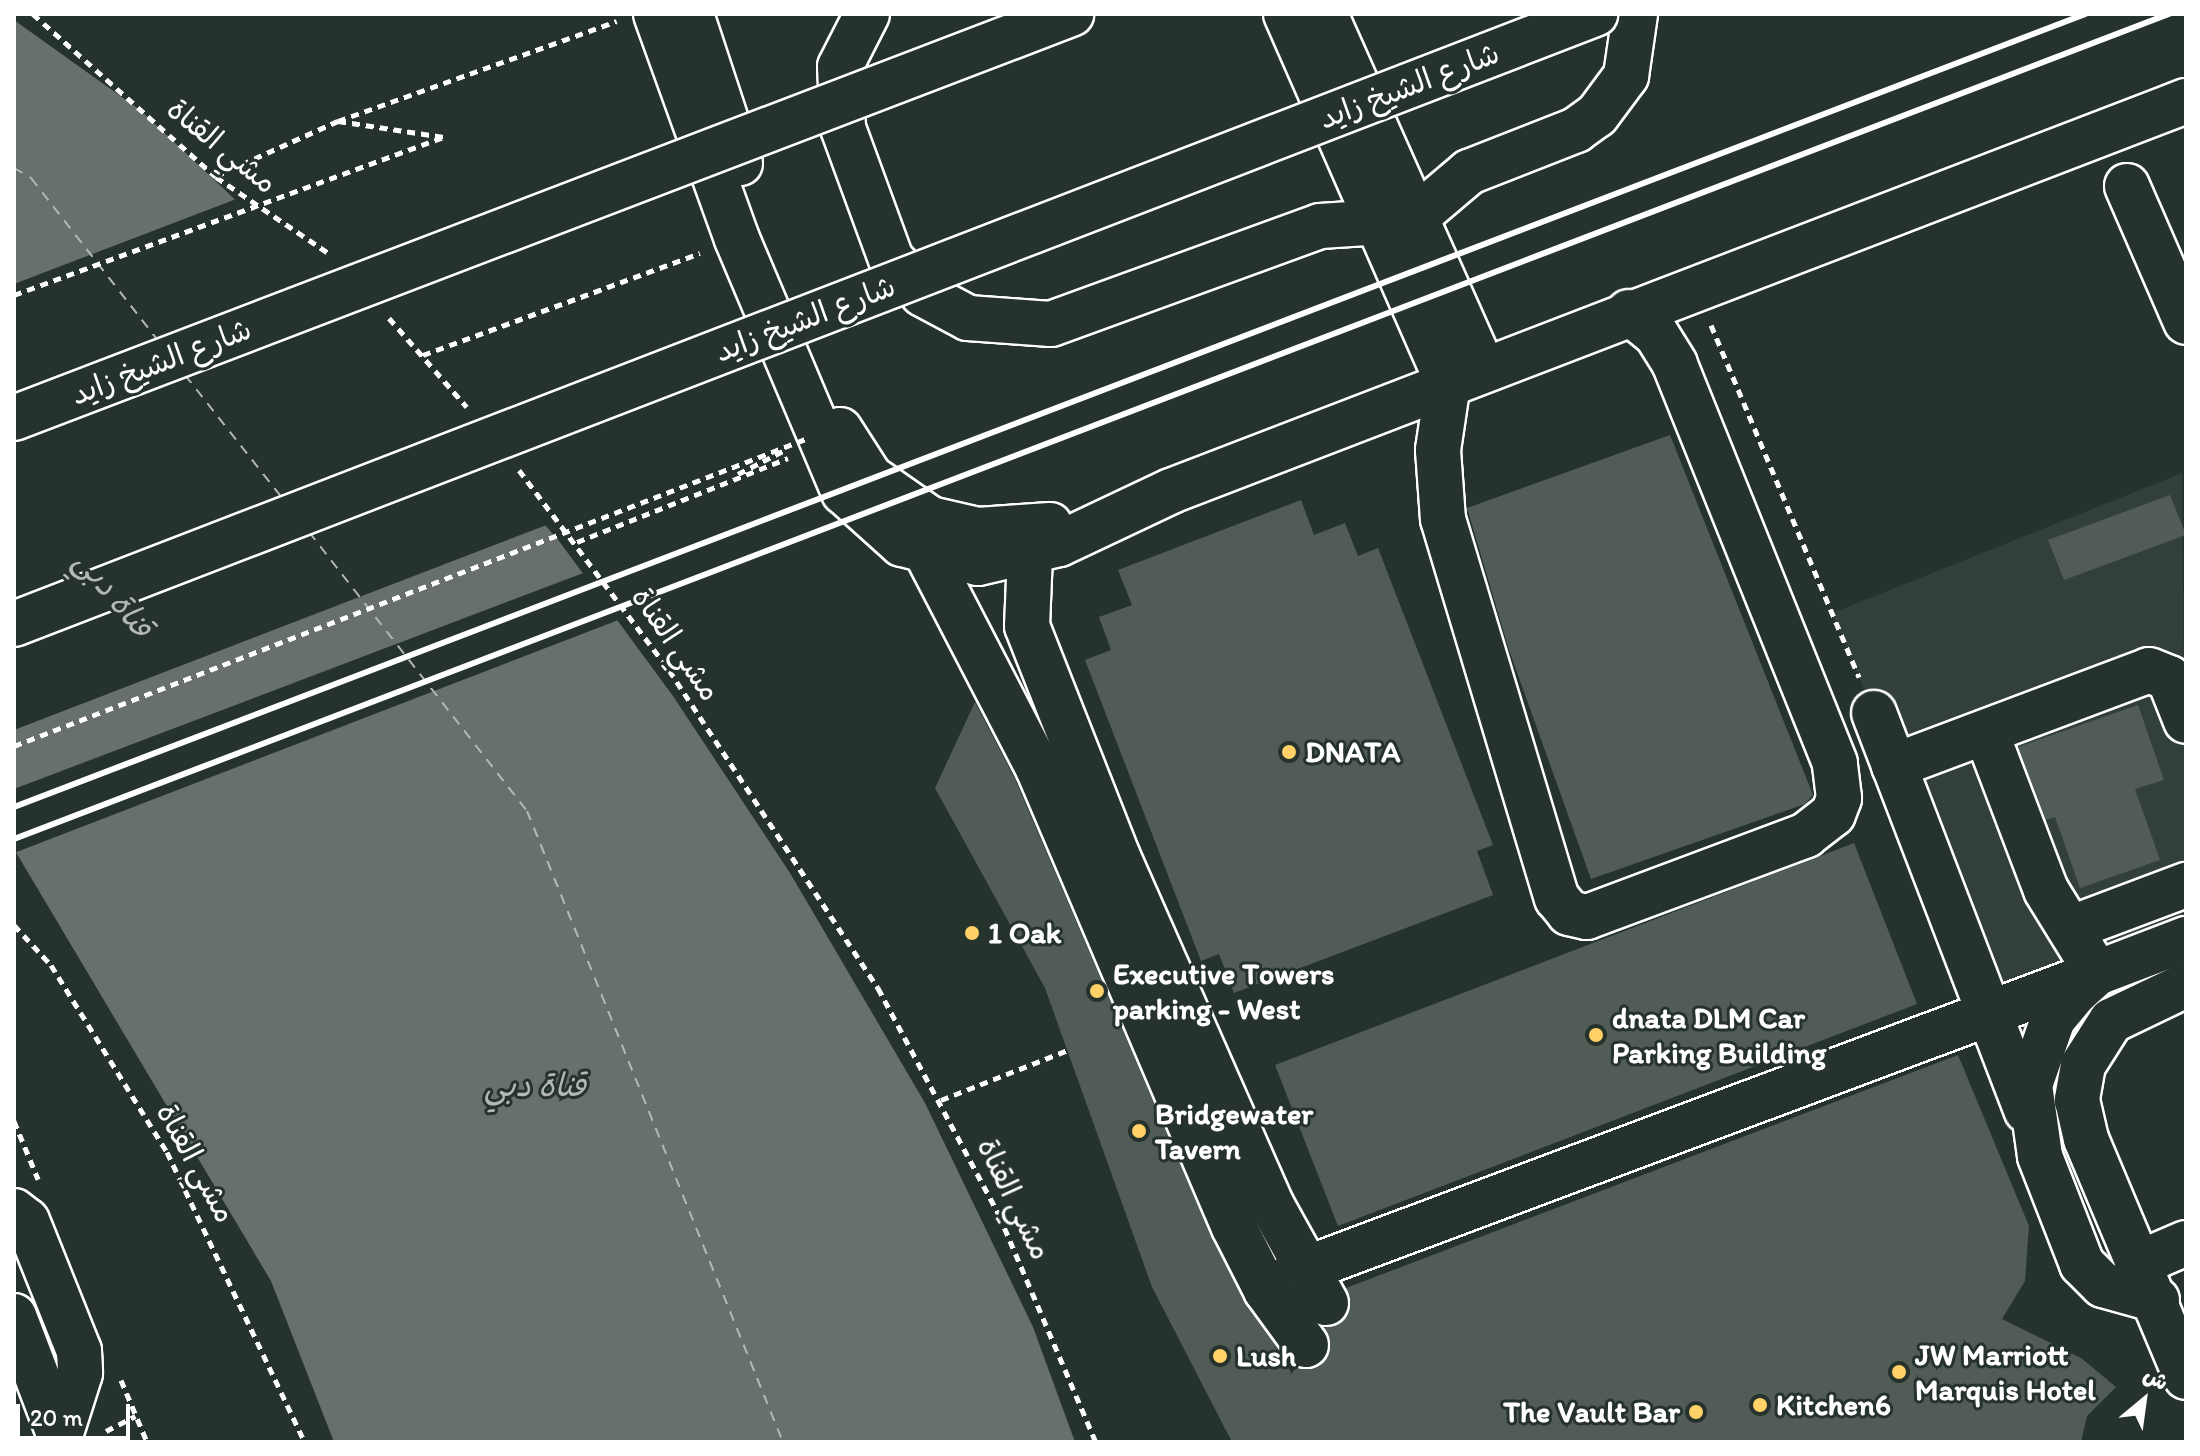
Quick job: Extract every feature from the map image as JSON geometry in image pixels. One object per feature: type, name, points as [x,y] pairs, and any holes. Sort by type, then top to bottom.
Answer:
[{"type":"main road","points":[[691,14],[762,229],[836,421],[870,477],[930,519],[978,530],[1053,524],[1171,491],[1629,312],[2186,101]]},
{"type":"main road","points":[[867,14],[840,67],[843,128],[891,259],[923,294],[968,318],[994,325],[1051,324],[1320,226],[1399,219],[1469,172],[1565,135],[1597,115],[1626,76],[1635,14]]},
{"type":"main road","name":"شارع الشيخ زايد","points":[[14,418],[1071,14]]},
{"type":"main road","points":[[1286,14],[1399,219]]},
{"type":"main road","points":[[1325,14],[1399,219],[1466,376],[1438,461],[1443,519],[1557,898],[1578,916],[1596,916],[1806,835],[1833,814],[1839,798],[1835,763],[1675,364],[1656,334],[1629,312]]},
{"type":"main road","name":"شارع الشيخ زايد","points":[[14,624],[1595,14]]},
{"type":"main road","points":[[640,17],[737,239],[815,442],[860,512],[927,554],[978,563],[1030,555],[1116,521],[1171,491]]},
{"type":"main road","points":[[2127,186],[2186,322]]},
{"type":"main road","points":[[927,554],[1316,1286]]},
{"type":"main road","points":[[1030,555],[1027,626],[1143,962],[1266,1290],[1306,1345]]},
{"type":"main road","points":[[1894,766],[2149,670],[2169,678],[2186,721]]},
{"type":"main road","points":[[1874,713],[2031,1121],[2082,1264],[2103,1285],[2186,1243]]},
{"type":"main road","points":[[1986,732],[2046,890],[2074,927],[2097,973]]},
{"type":"main road","points":[[2074,927],[2186,885]]},
{"type":"main road","points":[[1266,1290],[1316,1286],[2186,939]]},
{"type":"main road","points":[[2031,1121],[2038,1051],[2053,1019],[2097,973]]},
{"type":"main road","points":[[2186,985],[2111,1021],[2090,1049],[2079,1082],[2086,1139],[2142,1263],[2186,1377]]},
{"type":"main road","points":[[2142,1263],[2105,1127],[2106,1089],[2127,1044],[2186,999]]},
{"type":"main road","points":[[14,1211],[27,1221],[79,1351],[80,1373],[73,1438]]},
{"type":"main road","points":[[14,1316],[73,1438]]},
{"type":"path","name":"مشي القناة","points":[[33,14],[216,177],[342,266]]},
{"type":"path","points":[[216,177],[338,121],[640,17]]},
{"type":"path","points":[[14,295],[444,137],[338,121]]},
{"type":"path","points":[[423,355],[737,239]]},
{"type":"path","points":[[1695,287],[1874,713]]},
{"type":"path","points":[[382,311],[476,418]]},
{"type":"path","points":[[577,542],[815,442]]},
{"type":"path","points":[[711,487],[815,442]]},
{"type":"path","points":[[14,746],[815,442]]},
{"type":"path","name":"مشي القناة","points":[[517,468],[577,542],[811,879],[941,1100],[1011,1241],[1096,1442]]},
{"type":"path","name":"مشي القناة","points":[[14,925],[51,965],[167,1152],[305,1442]]},
{"type":"path","points":[[941,1100],[1068,1050]]},
{"type":"path","points":[[73,1438],[135,1416]]},
{"type":"shaded area","points":[[2182,473],[2186,916],[1990,990],[1832,613]]},
{"type":"water","name":"قناة دبي","points":[[14,20],[140,110],[224,189],[411,372],[559,541],[673,696],[790,873],[925,1103],[1033,1327],[1075,1442],[334,1442],[271,1281],[14,849]]},
{"type":"pier","points":[[239,198],[414,369],[549,524],[14,730],[14,284]]},
{"type":"pier","points":[[586,572],[621,619],[14,853],[14,789]]},
{"type":"building","points":[[1670,435],[1813,795],[1805,804],[1591,879],[1509,650],[1467,508]]},
{"type":"building","points":[[2170,495],[2186,535],[2064,580],[2048,540]]},
{"type":"building","name":"DNATA","points":[[1301,500],[1314,535],[1345,523],[1358,556],[1378,548],[1493,845],[1477,851],[1493,895],[1234,993],[1219,954],[1201,961],[1085,660],[1111,650],[1099,617],[1132,605],[1118,570]]},
{"type":"building","points":[[975,702],[1015,779],[1212,1238],[1292,1374],[1295,1368],[1320,1366],[1328,1356],[1324,1328],[1348,1315],[1346,1288],[1958,1055],[2029,1226],[2025,1281],[2002,1319],[2081,1358],[2116,1387],[2087,1416],[2081,1442],[1232,1442],[1152,1287],[1045,988],[935,788]]},
{"type":"building","points":[[2138,705],[2164,780],[2135,789],[2160,860],[2080,888],[2055,817],[2046,820],[2018,747]]},
{"type":"building","name":"dnata DLM Car Parking Building","points":[[1854,843],[1917,1004],[1338,1226],[1275,1065]]},
{"type":"ferry route","points":[[14,168],[31,178],[159,342]]},
{"type":"ferry route","points":[[185,375],[283,499]]},
{"type":"ferry route","points":[[309,532],[527,811],[783,1442]]},
{"type":"railway","points":[[14,807],[2085,14]]},
{"type":"railway","points":[[14,839],[2169,14]]},
{"type":"place","name":"DNATA","points":[[1289,752]]},
{"type":"place","name":"1 Oak","points":[[972,933]]},
{"type":"place","name":"Executive Towers parking - West","points":[[1097,991]]},
{"type":"place","name":"dnata DLM Car Parking Building","points":[[1596,1035]]},
{"type":"place","name":"Bridgewater Tavern","points":[[1139,1131]]},
{"type":"place","name":"Lush","points":[[1220,1356]]},
{"type":"place","name":"JW Marriott Marquis Hotel","points":[[1899,1372]]},
{"type":"place","name":"Kitchen6","points":[[1760,1405]]},
{"type":"place","name":"The Vault Bar","points":[[1696,1412]]}]
